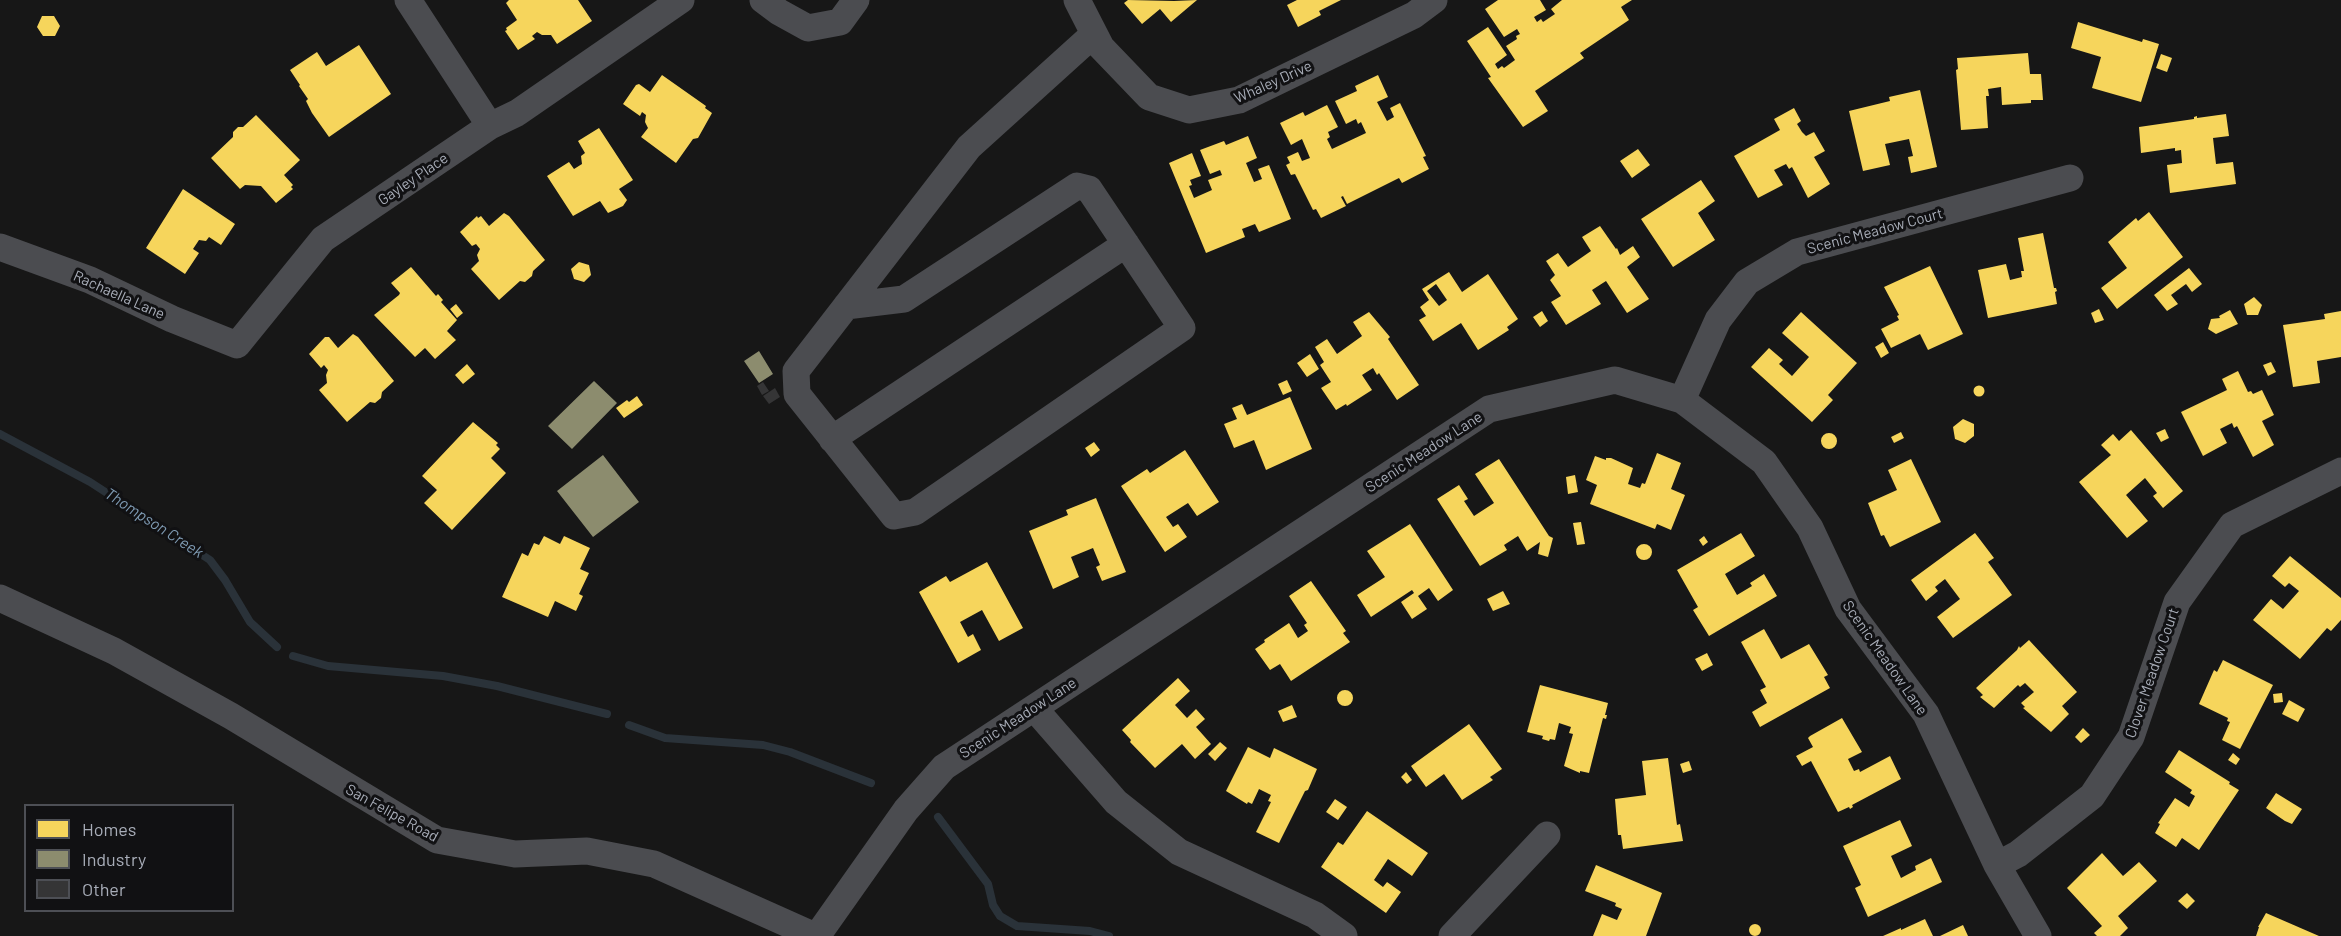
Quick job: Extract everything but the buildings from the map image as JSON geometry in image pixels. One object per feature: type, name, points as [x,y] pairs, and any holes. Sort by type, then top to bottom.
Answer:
[{"type":"street","points":[[408,0],[490,126]]},
{"type":"street","name":"Gayley Place","points":[[237,345],[323,239],[490,126],[517,113],[681,0]]},
{"type":"street","points":[[763,0],[808,28],[840,22],[856,0]]},
{"type":"street","name":"Whaley Drive","points":[[1077,0],[1101,47],[1149,97],[1189,110],[1239,100],[1414,15],[1434,0]]},
{"type":"street","points":[[846,306],[904,299],[1077,186],[1089,189],[1182,328],[915,512],[894,516],[797,394],[796,371],[846,306],[969,147],[1094,34]]},
{"type":"street","name":"Scenic Meadow Court","points":[[1682,400],[1718,320],[1747,282],[1797,252],[2070,178]]},
{"type":"street","points":[[832,439],[1125,244]]},
{"type":"street","name":"Rachaella Lane","points":[[0,247],[90,280],[172,319],[237,345]]},
{"type":"street","name":"Scenic Meadow Lane","points":[[816,936],[906,810],[944,767],[1489,409],[1615,380],[1682,400],[1764,462],[1810,528],[1848,609],[1926,714],[1997,866],[2038,936]]},
{"type":"street","name":"Clover Meadow Court","points":[[1997,866],[2018,854],[2092,796],[2132,737],[2177,602],[2232,525],[2341,471]]},
{"type":"street","name":"San Felipe Road","points":[[0,598],[114,651],[231,716],[437,840],[515,854],[587,851],[654,864],[816,936]]},
{"type":"street","points":[[1034,708],[1116,802],[1179,852],[1315,915],[1344,936]]},
{"type":"street","points":[[1452,936],[1547,835]]},
{"type":"waterway","name":"Thompson Creek","points":[[0,434],[90,482],[210,560],[250,622],[277,647]]},
{"type":"waterway","name":"Thompson Creek","points":[[293,656],[328,666],[443,676],[497,686],[607,714]]},
{"type":"waterway","name":"Thompson Creek","points":[[629,725],[665,738],[763,745],[790,752],[871,783]]},
{"type":"waterway","name":"Thompson Creek","points":[[938,817],[988,884],[993,905],[1000,916],[1017,926],[1090,931],[1109,936]]}]
